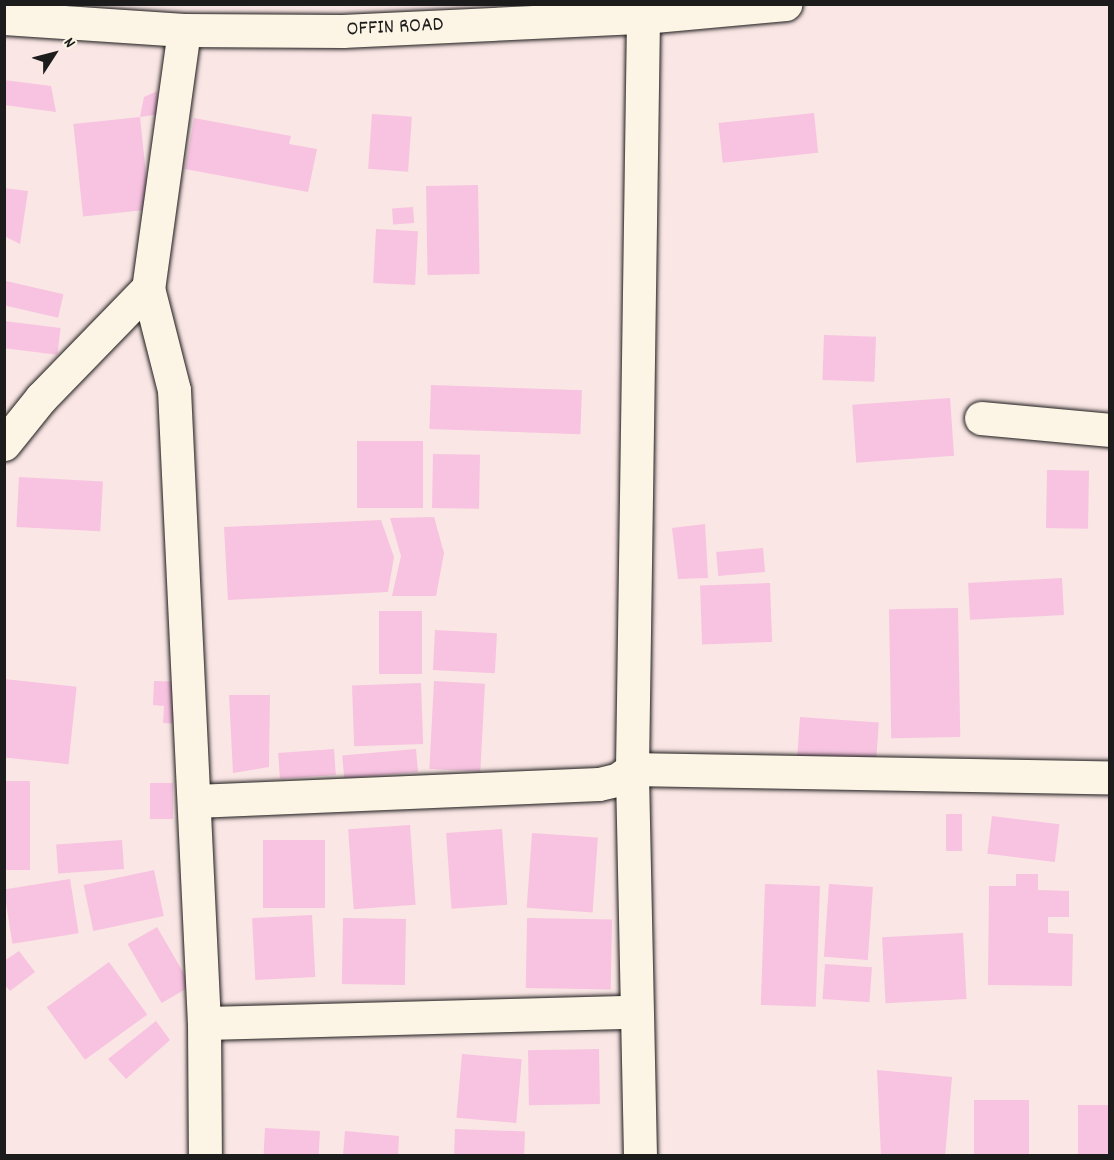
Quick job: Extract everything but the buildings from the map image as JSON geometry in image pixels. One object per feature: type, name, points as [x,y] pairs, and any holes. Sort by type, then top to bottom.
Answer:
[{"type":"street","points":[[4,17],[7,4]]},
{"type":"street","name":"OFFIN ROAD","points":[[4,17],[184,30],[342,31],[643,17],[785,4]]},
{"type":"street","points":[[639,1155],[632,769],[643,17]]},
{"type":"street","points":[[184,30],[148,288],[174,390],[204,1023],[205,1155]]},
{"type":"street","points":[[4,444],[41,398],[148,288]]},
{"type":"street","points":[[981,418],[1110,430]]},
{"type":"street","points":[[195,801],[599,784],[617,780],[632,769],[1110,777]]},
{"type":"street","points":[[204,1023],[635,1012]]}]
